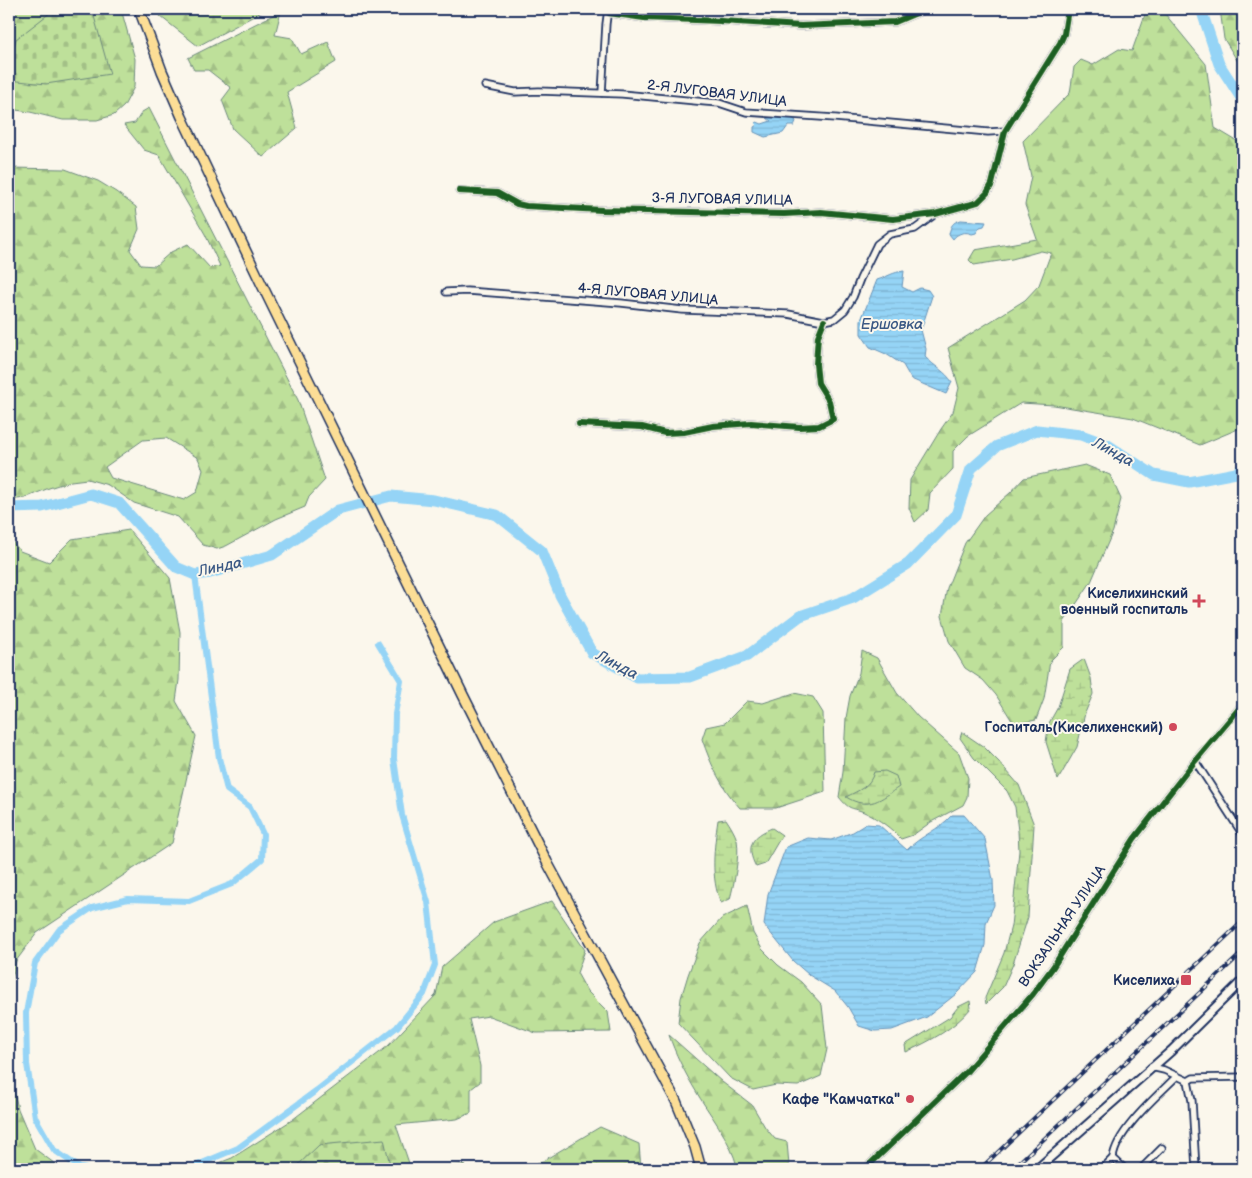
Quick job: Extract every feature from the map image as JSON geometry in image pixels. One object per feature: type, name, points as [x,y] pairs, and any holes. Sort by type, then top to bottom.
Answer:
[{"type":"main road","points":[[139,9],[162,71],[182,117],[261,283],[352,465],[463,695],[551,869],[676,1102],[695,1147],[701,1169]]},
{"type":"street","points":[[602,93],[606,24],[609,11],[644,18],[802,26],[895,22],[929,9]]},
{"type":"street","points":[[1005,130],[1060,43],[1064,34],[1068,9]]},
{"type":"street","name":"2-Я ЛУГОВАЯ УЛИЦА","points":[[486,86],[515,92],[602,93],[713,102],[746,112],[988,132],[1005,130]]},
{"type":"street","name":"3-Я ЛУГОВАЯ УЛИЦА","points":[[458,191],[497,193],[517,204],[526,206],[602,210],[784,214],[821,212],[893,219],[935,214],[978,202],[984,198],[992,184],[1005,130]]},
{"type":"street","points":[[579,424],[642,427],[665,433],[751,422],[799,428],[819,426],[833,419],[829,401],[818,383],[816,364],[818,336],[824,321],[834,318],[845,310],[853,298],[877,244],[890,234],[915,229],[935,214]]},
{"type":"street","name":"4-Я ЛУГОВАЯ УЛИЦА","points":[[446,292],[467,291],[621,302],[682,310],[788,314],[824,321]]},
{"type":"street","name":"ВОКЗАЛЬНАЯ УЛИЦА","points":[[865,1169],[967,1071],[1033,994],[1058,959],[1134,839],[1195,761],[1243,704]]},
{"type":"street","points":[[1195,761],[1243,835]]},
{"type":"street","points":[[1040,1168],[1170,1051],[1243,980]]},
{"type":"street","points":[[1151,1067],[1164,1070],[1188,1081]]},
{"type":"street","points":[[1102,1169],[1113,1158],[1114,1148],[1142,1110],[1177,1076]]},
{"type":"street","points":[[1188,1081],[1193,1078],[1243,1077]]},
{"type":"street","points":[[1188,1081],[1192,1101],[1196,1169]]},
{"type":"street","points":[[1141,1169],[1162,1148]]},
{"type":"street","points":[[1113,1158],[1125,1169]]},
{"type":"green space","points":[[9,9],[121,9],[135,59],[134,87],[124,106],[114,115],[97,120],[63,120],[9,109]]},
{"type":"green space","points":[[55,9],[92,9],[110,74],[46,84],[9,80],[9,66],[16,39]]},
{"type":"green space","points":[[156,9],[267,9],[198,46],[161,17]]},
{"type":"green space","points":[[1147,9],[1161,9],[1206,64],[1215,128],[1240,143],[1243,147],[1243,428],[1200,445],[1133,418],[1054,405],[1021,403],[968,436],[953,451],[953,469],[930,493],[928,510],[915,522],[909,508],[910,480],[953,412],[959,388],[948,348],[1025,300],[1039,285],[1051,253],[1041,251],[1012,259],[974,265],[969,260],[975,250],[1037,239],[1025,205],[1031,176],[1023,141],[1070,93],[1074,67],[1081,60],[1093,65],[1119,49],[1132,51]]},
{"type":"green space","points":[[1220,9],[1243,9],[1243,70],[1224,39]]},
{"type":"green space","points":[[281,11],[275,35],[292,38],[301,54],[328,42],[336,62],[287,92],[297,128],[263,157],[233,129],[222,100],[231,88],[208,70],[194,70],[188,58]]},
{"type":"green space","points":[[149,108],[298,400],[325,480],[309,497],[305,507],[276,519],[217,549],[203,545],[178,517],[134,503],[108,485],[87,479],[71,481],[25,498],[9,500],[9,168],[65,169],[98,181],[116,192],[136,207],[139,229],[130,250],[141,265],[155,266],[171,252],[188,244],[210,268],[220,266],[205,234],[159,155],[144,150],[124,125],[135,123],[142,112]],"holes":[[[166,438],[198,458],[203,470],[197,492],[184,500],[111,478],[105,467],[143,440]]]},
{"type":"green space","points":[[1085,465],[1110,475],[1121,499],[1113,531],[1091,582],[1064,622],[1064,647],[1050,661],[1044,699],[1036,720],[1014,724],[996,695],[983,680],[965,668],[949,641],[942,616],[947,588],[965,543],[985,515],[1024,478]]},
{"type":"green space","points":[[129,530],[170,578],[180,632],[179,680],[176,701],[196,736],[172,843],[37,933],[16,961],[9,992],[9,537],[20,551],[49,562],[72,539]]},
{"type":"green space","points":[[862,651],[877,658],[897,693],[918,717],[959,753],[968,778],[967,797],[963,805],[931,822],[913,835],[901,839],[881,821],[849,807],[839,797],[843,772],[846,718],[850,696],[859,673]]},
{"type":"green space","points":[[1084,659],[1091,678],[1093,694],[1085,713],[1077,747],[1058,780],[1046,742],[1049,723],[1058,707],[1070,669]]},
{"type":"green space","points":[[794,693],[813,697],[823,713],[825,792],[776,808],[740,808],[722,784],[709,758],[702,739],[706,727],[725,723],[747,701],[763,703]]},
{"type":"green space","points":[[962,732],[984,747],[1019,785],[1034,825],[1028,917],[1013,964],[1003,987],[986,1004],[985,998],[1004,953],[1011,926],[1019,851],[1018,831],[1015,807],[1007,791],[974,758],[960,738]]},
{"type":"green space","points":[[885,771],[896,776],[899,787],[874,802],[861,803],[846,797],[867,785],[874,772]]},
{"type":"green space","points":[[726,819],[736,837],[738,854],[730,899],[721,903],[715,883],[714,852],[718,820]]},
{"type":"green space","points":[[772,828],[782,835],[765,864],[756,867],[751,853],[752,843],[755,838]]},
{"type":"green space","points":[[552,901],[585,950],[577,973],[587,991],[608,1012],[611,1032],[536,1033],[489,1016],[469,1019],[480,1066],[480,1082],[471,1089],[471,1113],[457,1119],[396,1125],[411,1169],[204,1169],[232,1158],[292,1120],[388,1046],[436,995],[442,967],[494,922]]},
{"type":"green space","points":[[747,906],[753,933],[762,949],[778,965],[801,982],[822,1005],[827,1049],[821,1076],[798,1086],[776,1085],[753,1090],[730,1078],[678,1023],[681,998],[700,943],[722,918]]},
{"type":"green space","points":[[970,1001],[971,1008],[957,1022],[933,1039],[906,1052],[905,1045],[950,1017],[958,1007]]},
{"type":"green space","points":[[669,1035],[722,1082],[752,1105],[765,1127],[775,1139],[787,1142],[789,1165],[787,1169],[738,1169],[730,1146],[687,1075]]},
{"type":"green space","points":[[9,1068],[18,1109],[35,1149],[62,1169],[9,1169]]},
{"type":"green space","points":[[600,1127],[639,1144],[641,1169],[517,1169],[536,1165]]},
{"type":"green space","points":[[384,1139],[391,1169],[290,1169],[297,1166],[319,1145]]},
{"type":"green space","points":[[464,1165],[465,1169],[409,1169]]},
{"type":"water","points":[[791,117],[796,121],[794,126],[788,126],[783,133],[765,137],[754,132],[754,127],[757,125],[755,123],[757,122],[762,124],[771,121],[767,118]]},
{"type":"water","points":[[961,220],[986,222],[976,233],[962,233],[953,239],[949,234],[951,227],[954,223]]},
{"type":"water","name":"Ершовка","points":[[904,271],[902,287],[912,292],[920,288],[928,290],[932,296],[921,330],[926,349],[925,357],[947,375],[952,382],[946,394],[911,379],[903,365],[886,354],[870,347],[861,334],[861,320],[877,280],[893,273]]},
{"type":"water","points":[[952,815],[964,815],[985,839],[993,880],[994,905],[986,923],[985,945],[977,972],[956,994],[927,1017],[892,1030],[875,1031],[859,1026],[848,1007],[835,991],[809,975],[793,961],[764,925],[768,894],[786,847],[808,838],[831,840],[853,832],[866,824],[879,825],[907,850]]},
{"type":"waterway","name":"Линда","points":[[1201,9],[1219,64],[1243,101]]},
{"type":"waterway","name":"Линда","points":[[9,508],[42,507],[91,494],[119,503],[176,567],[195,575],[210,573],[272,555],[338,510],[391,496],[434,500],[497,515],[542,551],[560,595],[592,653],[637,678],[690,677],[747,656],[800,616],[853,598],[908,564],[956,515],[971,469],[997,446],[1037,430],[1081,435],[1108,445],[1154,475],[1189,482],[1236,473],[1243,467]]},
{"type":"waterway","points":[[86,1169],[80,1168],[54,1150],[35,1117],[27,1064],[26,1013],[35,963],[59,930],[92,908],[128,899],[189,901],[232,884],[262,859],[263,834],[250,807],[227,790],[219,758],[195,575]]},
{"type":"waterway","points":[[188,1169],[238,1148],[317,1090],[397,1027],[424,994],[435,965],[428,902],[402,815],[394,759],[395,714],[401,681],[378,643]]},
{"type":"railway","points":[[980,1169],[1243,921]]},
{"type":"railway","points":[[1012,1169],[1243,952]]},
{"type":"cycle path","points":[[609,13],[644,18],[801,26],[895,22],[929,9]]},
{"type":"cycle path","points":[[459,191],[497,193],[517,204],[526,206],[602,210],[784,214],[821,212],[893,219],[935,214],[968,205],[978,202],[987,193],[992,184],[1005,131],[1060,43],[1064,34],[1068,9]]},
{"type":"cycle path","points":[[579,424],[642,427],[665,433],[751,423],[799,427],[819,426],[833,419],[829,401],[818,383],[816,364],[818,336],[824,321]]},
{"type":"cycle path","points":[[865,1169],[967,1071],[1033,994],[1053,967],[1134,839],[1195,761],[1243,704]]},
{"type":"place","name":"Киселихинский военный госпиталь","points":[[1199,601]]},
{"type":"place","name":"Госпиталь(Киселихенский)","points":[[1173,727]]},
{"type":"place","name":"Киселиха","points":[[1186,980]]},
{"type":"place","name":"Кафе \"Камчатка\"","points":[[910,1099]]}]
